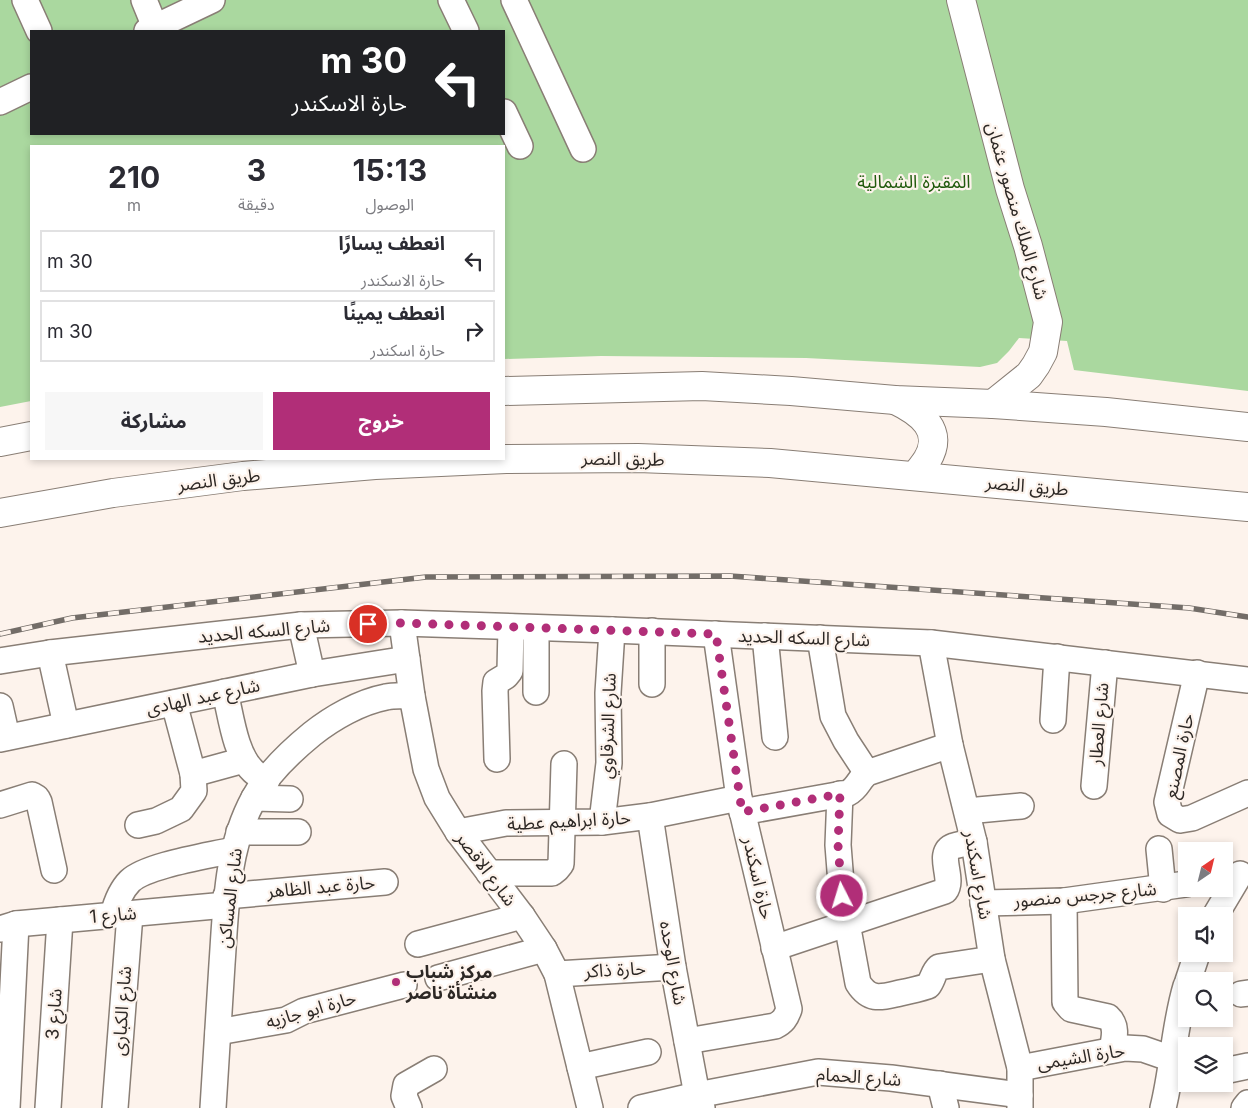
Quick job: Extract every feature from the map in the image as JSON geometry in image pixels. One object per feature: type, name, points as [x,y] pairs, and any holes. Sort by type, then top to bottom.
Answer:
[{"type":"main road","name":"شارع الملك منصور عثمان","points":[[961,0],[1010,189],[1028,246],[1048,322],[1043,352],[1036,365],[1029,375],[993,404]]},
{"type":"main road","points":[[505,391],[702,386],[895,400],[993,404],[1106,412],[1248,427]]},
{"type":"main road","points":[[895,400],[922,416],[931,431],[933,443],[928,459],[915,476]]},
{"type":"main road","points":[[0,442],[30,436]]},
{"type":"main road","name":"طريق النصر","points":[[505,459],[638,458],[770,463],[1248,507]]},
{"type":"main road","name":"طريق النصر","points":[[0,513],[113,494],[243,476],[374,465],[476,460]]},
{"type":"street","points":[[25,0],[39,30]]},
{"type":"street","points":[[144,0],[151,29],[212,0]]},
{"type":"street","points":[[451,0],[466,30]]},
{"type":"street","points":[[514,0],[584,149]]},
{"type":"street","points":[[0,102],[30,87]]},
{"type":"street","points":[[505,114],[520,146]]},
{"type":"street","name":"شارع السكه الحديد","points":[[0,661],[50,653],[301,625],[402,623],[931,643],[1197,673],[1245,683]]},
{"type":"street","name":"شارع الاقصر","points":[[402,623],[412,696],[426,769],[437,798],[458,832],[522,916],[544,949],[557,974],[590,1108]]},
{"type":"street","points":[[301,625],[312,674]]},
{"type":"street","points":[[497,759],[496,682],[510,671],[511,627]]},
{"type":"street","points":[[536,628],[536,692]]},
{"type":"street","name":"شارع الشرقاوي","points":[[602,822],[609,763],[608,693],[612,630]]},
{"type":"street","points":[[652,632],[652,684]]},
{"type":"street","name":"حارة اسكندر","points":[[687,1041],[775,1026],[782,1022],[789,1009],[740,805],[716,634]]},
{"type":"street","points":[[765,636],[775,737]]},
{"type":"street","points":[[820,638],[833,716],[846,741],[868,773]]},
{"type":"street","name":"شارع اسكندر","points":[[931,643],[950,745],[974,842],[992,958],[1020,1068],[1020,1102]]},
{"type":"street","points":[[50,653],[66,725]]},
{"type":"street","points":[[1053,720],[1057,657]]},
{"type":"street","name":"شارع عبد الهادى","points":[[3,738],[312,674],[407,659]]},
{"type":"street","name":"شارع العطار","points":[[1094,786],[1105,663]]},
{"type":"street","name":"حارة المصنع","points":[[1197,673],[1168,802],[1170,814],[1180,820],[1192,818],[1248,793]]},
{"type":"street","points":[[224,692],[238,745],[244,760],[254,772],[260,789],[290,799]]},
{"type":"street","name":"شارع المساكن","points":[[213,1108],[226,900],[236,841],[260,789],[294,749],[325,724],[362,705],[386,697],[412,696]]},
{"type":"street","points":[[138,825],[156,821],[181,809],[194,791],[193,774],[174,703]]},
{"type":"street","points":[[0,706],[3,738]]},
{"type":"street","points":[[950,745],[868,773],[854,790],[840,794],[838,845],[842,896],[858,983],[867,993],[880,998],[928,986],[932,981],[934,971],[939,967],[992,958]]},
{"type":"street","points":[[193,774],[244,760]]},
{"type":"street","points":[[489,873],[552,873],[561,864],[564,764]]},
{"type":"street","name":"حارة ابراهيم عطية","points":[[458,832],[506,824],[602,822],[840,794]]},
{"type":"street","points":[[0,805],[32,796],[36,798],[39,802],[54,870]]},
{"type":"street","points":[[967,811],[1021,806]]},
{"type":"street","name":"شارع الوحده","points":[[650,816],[673,967],[700,1101]]},
{"type":"street","name":"شارع الكبارى","points":[[115,1108],[121,915],[120,893],[130,881],[144,872],[236,841],[298,832]]},
{"type":"street","points":[[774,948],[945,891],[949,882],[945,854],[948,849],[954,846],[974,842]]},
{"type":"street","points":[[1159,849],[1174,886]]},
{"type":"street","points":[[1220,907],[1237,875]]},
{"type":"street","name":"حارة عبد الظاهر","points":[[226,900],[385,882]]},
{"type":"street","name":"شارع جرجس منصور","points":[[983,903],[1064,901],[1174,886]]},
{"type":"street","name":"شارع 1","points":[[8,926],[121,915],[226,900]]},
{"type":"street","points":[[1064,901],[1065,1002],[1071,1008],[1108,1017],[1111,1020],[1115,1027],[1112,1050]]},
{"type":"street","points":[[418,944],[522,916]]},
{"type":"street","name":"شارع 3","points":[[48,1108],[60,920]]},
{"type":"street","points":[[7,1108],[8,926]]},
{"type":"street","points":[[438,978],[544,949]]},
{"type":"street","name":"حارة ذاكر","points":[[557,974],[673,967]]},
{"type":"street","name":"حارة ابو جازيه","points":[[218,1032],[286,1020],[304,1011],[404,985]]},
{"type":"street","points":[[1162,1108],[1176,1072],[1178,1027]]},
{"type":"street","name":"حارة الشيمى","points":[[1020,1068],[1125,1048],[1143,1049],[1176,1072]]},
{"type":"street","points":[[580,1067],[648,1052]]},
{"type":"street","points":[[1233,1069],[1248,1066]]},
{"type":"street","points":[[409,1108],[404,1096],[406,1085],[434,1069]]},
{"type":"street","name":"شارع الحمام","points":[[641,1108],[700,1101],[818,1072],[940,1084],[1020,1102]]},
{"type":"street","points":[[940,1084],[946,1108]]},
{"type":"street","points":[[1244,1108],[1248,1104]]},
{"type":"green space","name":"المقبرة الشمالية","points":[[0,0],[1248,0],[1248,391],[1074,370],[1067,341],[1019,338],[997,363],[980,367],[806,358],[601,356],[505,359],[505,145],[30,145],[30,401],[0,407]]},
{"type":"railway","points":[[0,634],[72,618],[426,577],[730,576],[1189,608],[1248,617]]},
{"type":"place","name":"مركز شباب منشأة ناصر","points":[[396,982]]},
{"type":"route","points":[[368,624],[402,623],[716,634],[742,812],[840,794],[838,845],[842,896]]}]
